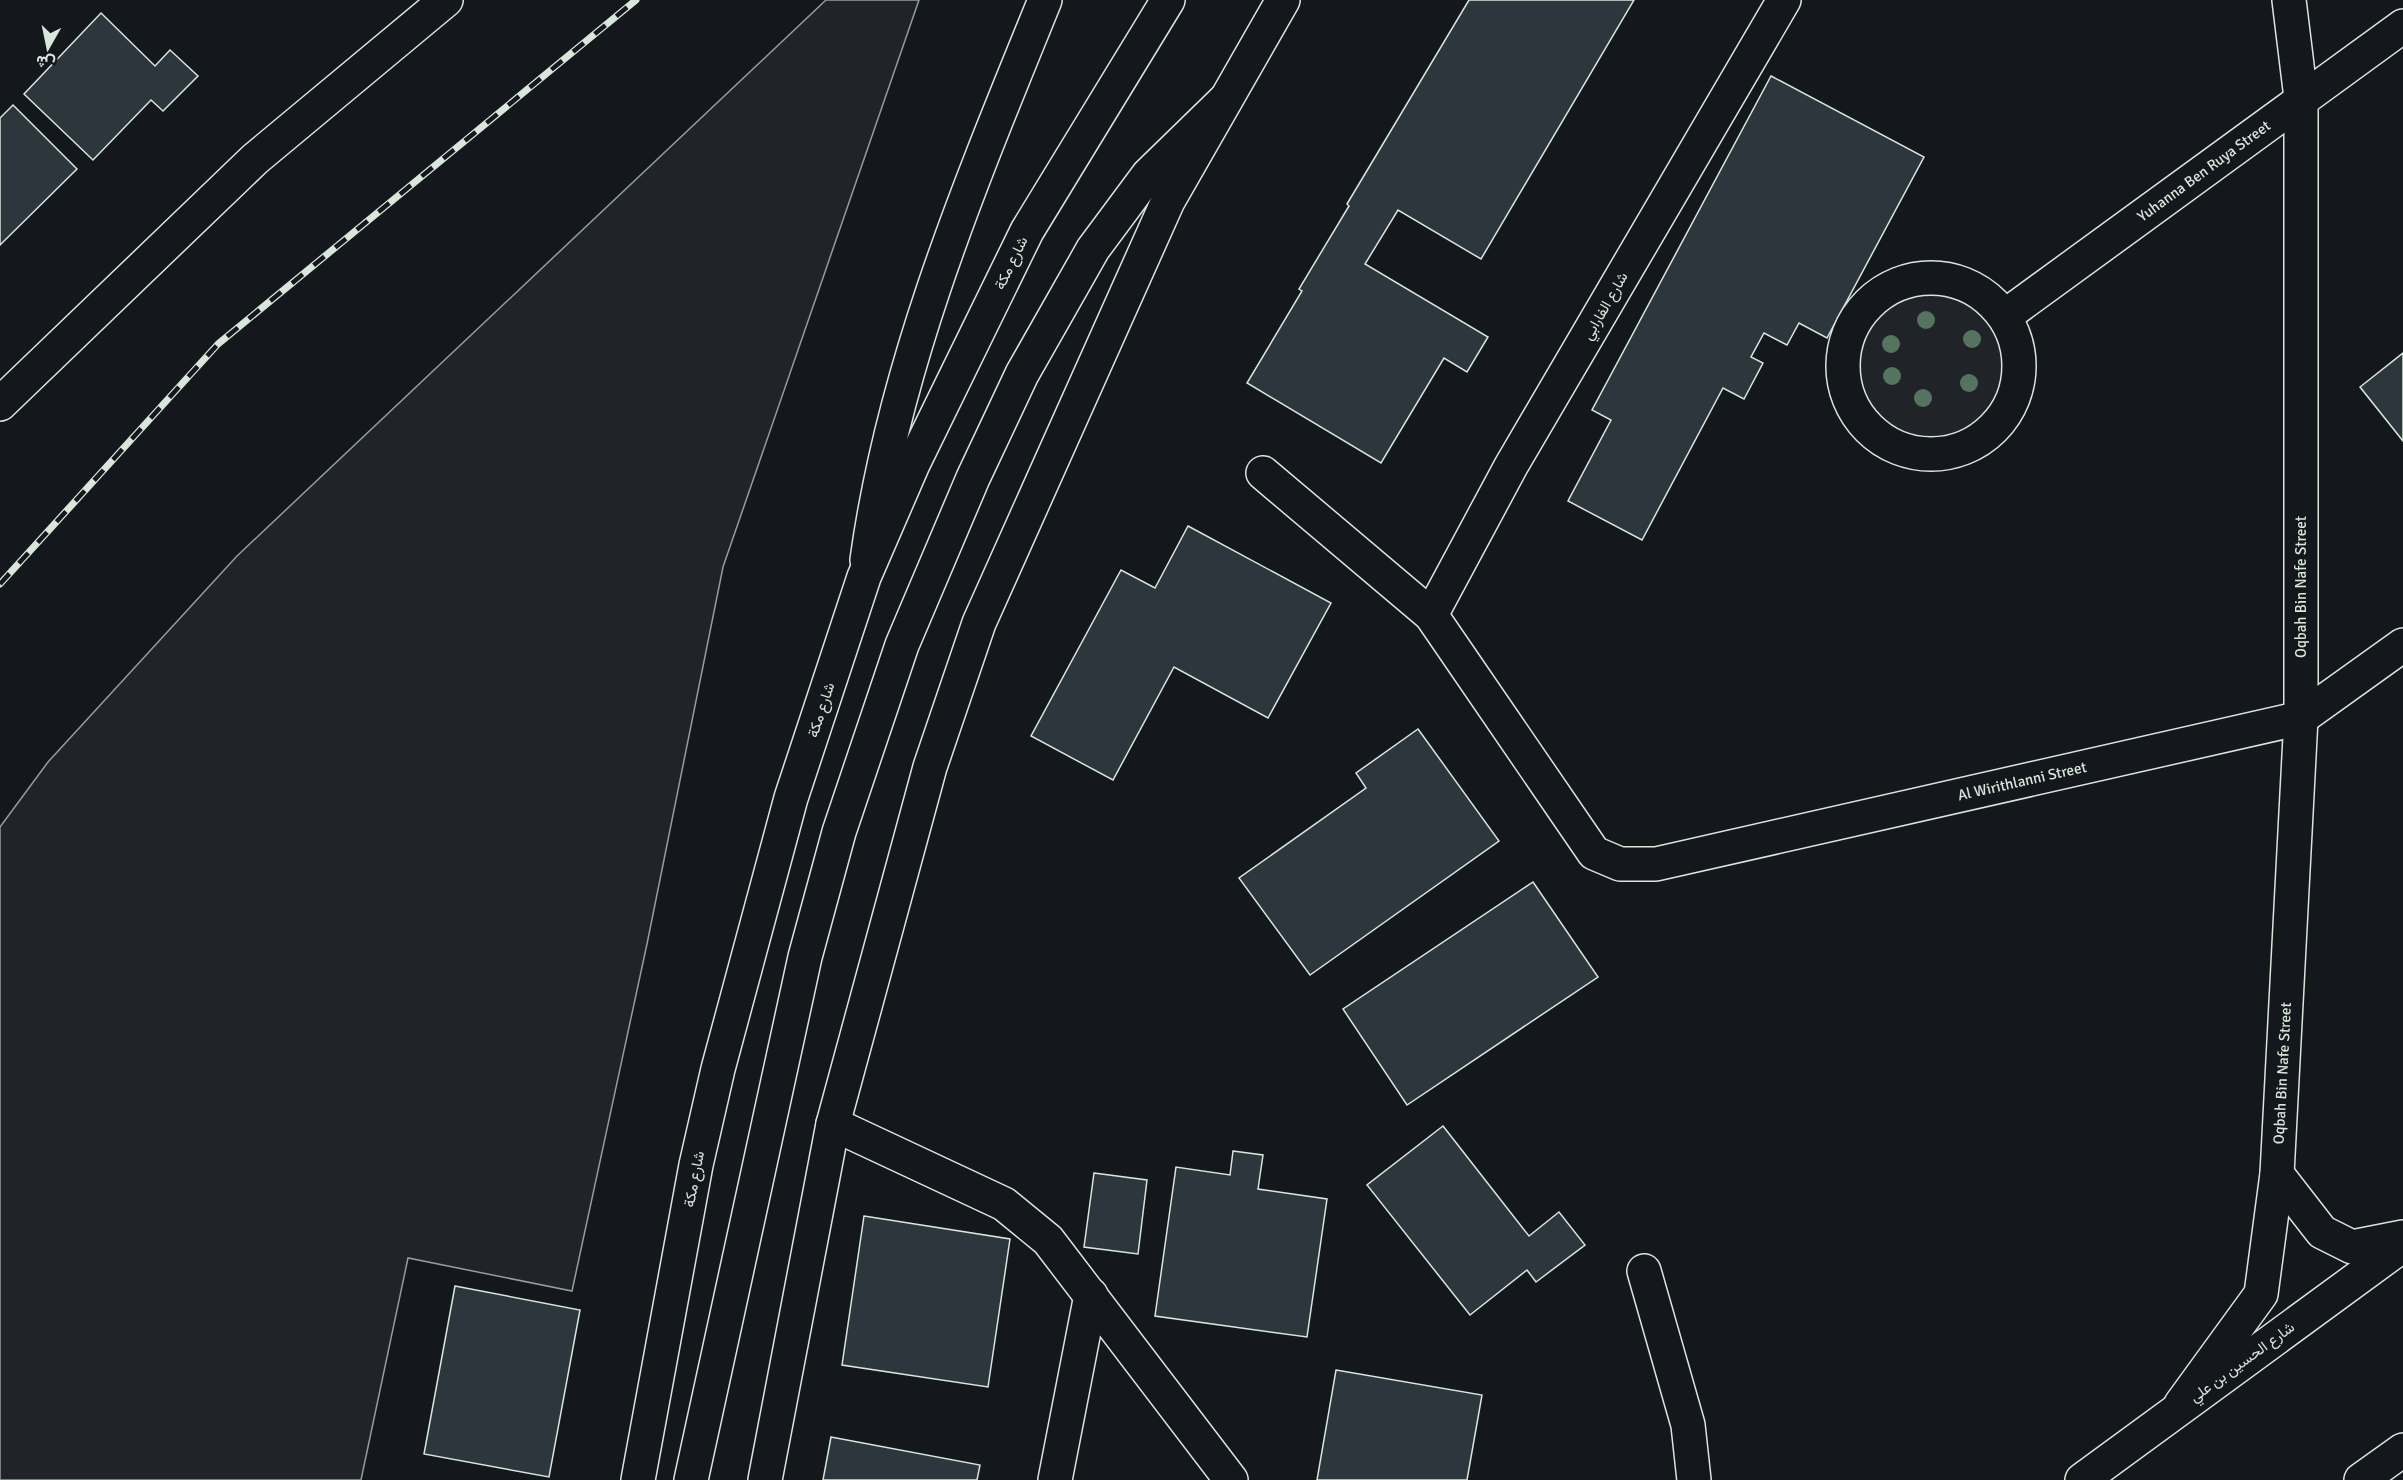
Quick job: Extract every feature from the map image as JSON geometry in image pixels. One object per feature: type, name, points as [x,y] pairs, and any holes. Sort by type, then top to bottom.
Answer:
[{"type":"main road","points":[[0,405],[255,159],[446,0]]},
{"type":"main road","points":[[864,576],[874,507],[896,409],[935,282],[998,112],[1045,0]]},
{"type":"main road","name":"شارع مكة","points":[[638,1480],[696,1165],[718,1069],[791,798],[864,576],[913,464],[1027,231],[1168,0]]},
{"type":"main road","points":[[765,1480],[833,1124],[930,767],[979,622],[1168,201],[1283,0]]},
{"type":"main road","name":"شارع الفارابي","points":[[1431,615],[1511,466],[1784,0]]},
{"type":"main road","name":"Oqbah Bin Nafe Street","points":[[2177,1410],[2261,1294],[2277,1174],[2301,718],[2301,98],[2289,0]]},
{"type":"main road","name":"Yuhanna Ben Ruya Street","points":[[2005,316],[2301,98],[2403,26]]},
{"type":"main road","points":[[691,1480],[805,957],[838,832],[902,645],[973,478],[1022,374],[1093,249],[1148,175],[1225,100]]},
{"type":"main road","points":[[1929,277],[1958,281],[1985,295],[2005,316],[2018,343],[2020,371],[2014,399],[1999,424],[1977,442],[1949,453],[1921,454],[1902,449],[1893,446],[1869,430],[1851,406],[1842,377],[1843,348],[1854,320],[1874,298],[1899,282],[1929,277]]},
{"type":"main road","points":[[1263,473],[1431,615]]},
{"type":"main road","name":"Al Wirithlanni Street","points":[[1431,615],[1594,854],[1620,864],[1656,864],[2301,718],[2403,645]]},
{"type":"main road","points":[[833,1124],[1004,1204],[1048,1240],[1231,1480]]},
{"type":"main road","points":[[2277,1174],[2322,1232],[2352,1247],[2403,1237]]},
{"type":"main road","name":"شارع الحسين بن علي","points":[[2082,1480],[2403,1245]]},
{"type":"main road","points":[[1644,1272],[1688,1425],[1694,1480]]},
{"type":"main road","points":[[1055,1480],[1091,1295]]},
{"type":"main road","points":[[2361,1480],[2403,1450]]},
{"type":"shaded area","points":[[826,0],[919,0],[723,567],[647,944],[572,1291],[408,1258],[361,1480],[0,1480],[0,827],[48,762],[237,556]]},
{"type":"shaded area","points":[[1932,289],[1947,290],[1962,295],[1987,311],[2003,336],[2008,351],[2008,381],[2003,396],[1987,421],[1962,437],[1947,442],[1932,443],[1917,442],[1902,437],[1877,421],[1861,396],[1856,381],[1855,366],[1856,351],[1861,336],[1877,311],[1902,295],[1917,290]]},
{"type":"building","points":[[1469,0],[1634,0],[1481,259],[1398,210],[1365,264],[1488,337],[1467,372],[1444,358],[1381,463],[1247,383],[1302,291],[1299,289],[1349,206],[1347,204]]},
{"type":"building","points":[[101,13],[155,66],[170,50],[198,76],[163,111],[151,100],[93,160],[24,94]]},
{"type":"building","points":[[1771,76],[1924,157],[1827,338],[1799,323],[1787,345],[1764,333],[1751,357],[1763,363],[1744,399],[1723,388],[1642,540],[1568,501],[1611,420],[1592,410]]},
{"type":"building","points":[[13,105],[77,169],[0,245],[0,118]]},
{"type":"building","points":[[2403,353],[2403,441],[2360,387]]},
{"type":"building","points":[[1188,526],[1331,603],[1268,718],[1174,667],[1113,780],[1031,736],[1121,570],[1155,588]]},
{"type":"building","points":[[1418,729],[1499,841],[1310,975],[1239,878],[1366,788],[1356,773]]},
{"type":"building","points":[[1533,882],[1598,977],[1407,1105],[1343,1009]]},
{"type":"building","points":[[1443,1126],[1529,1236],[1559,1212],[1585,1245],[1536,1282],[1527,1270],[1470,1315],[1367,1185]]},
{"type":"building","points":[[1233,1151],[1263,1155],[1258,1189],[1327,1199],[1307,1337],[1155,1316],[1176,1167],[1230,1175]]},
{"type":"building","points":[[1094,1173],[1147,1180],[1138,1254],[1084,1247]]},
{"type":"building","points":[[864,1216],[1010,1239],[988,1387],[842,1365]]},
{"type":"building","points":[[455,1286],[580,1310],[549,1477],[424,1454]]},
{"type":"building","points":[[1336,1370],[1482,1395],[1467,1480],[1317,1480]]},
{"type":"building","points":[[831,1437],[980,1465],[977,1480],[823,1480]]},
{"type":"railway","points":[[0,584],[218,344],[636,0]]}]
